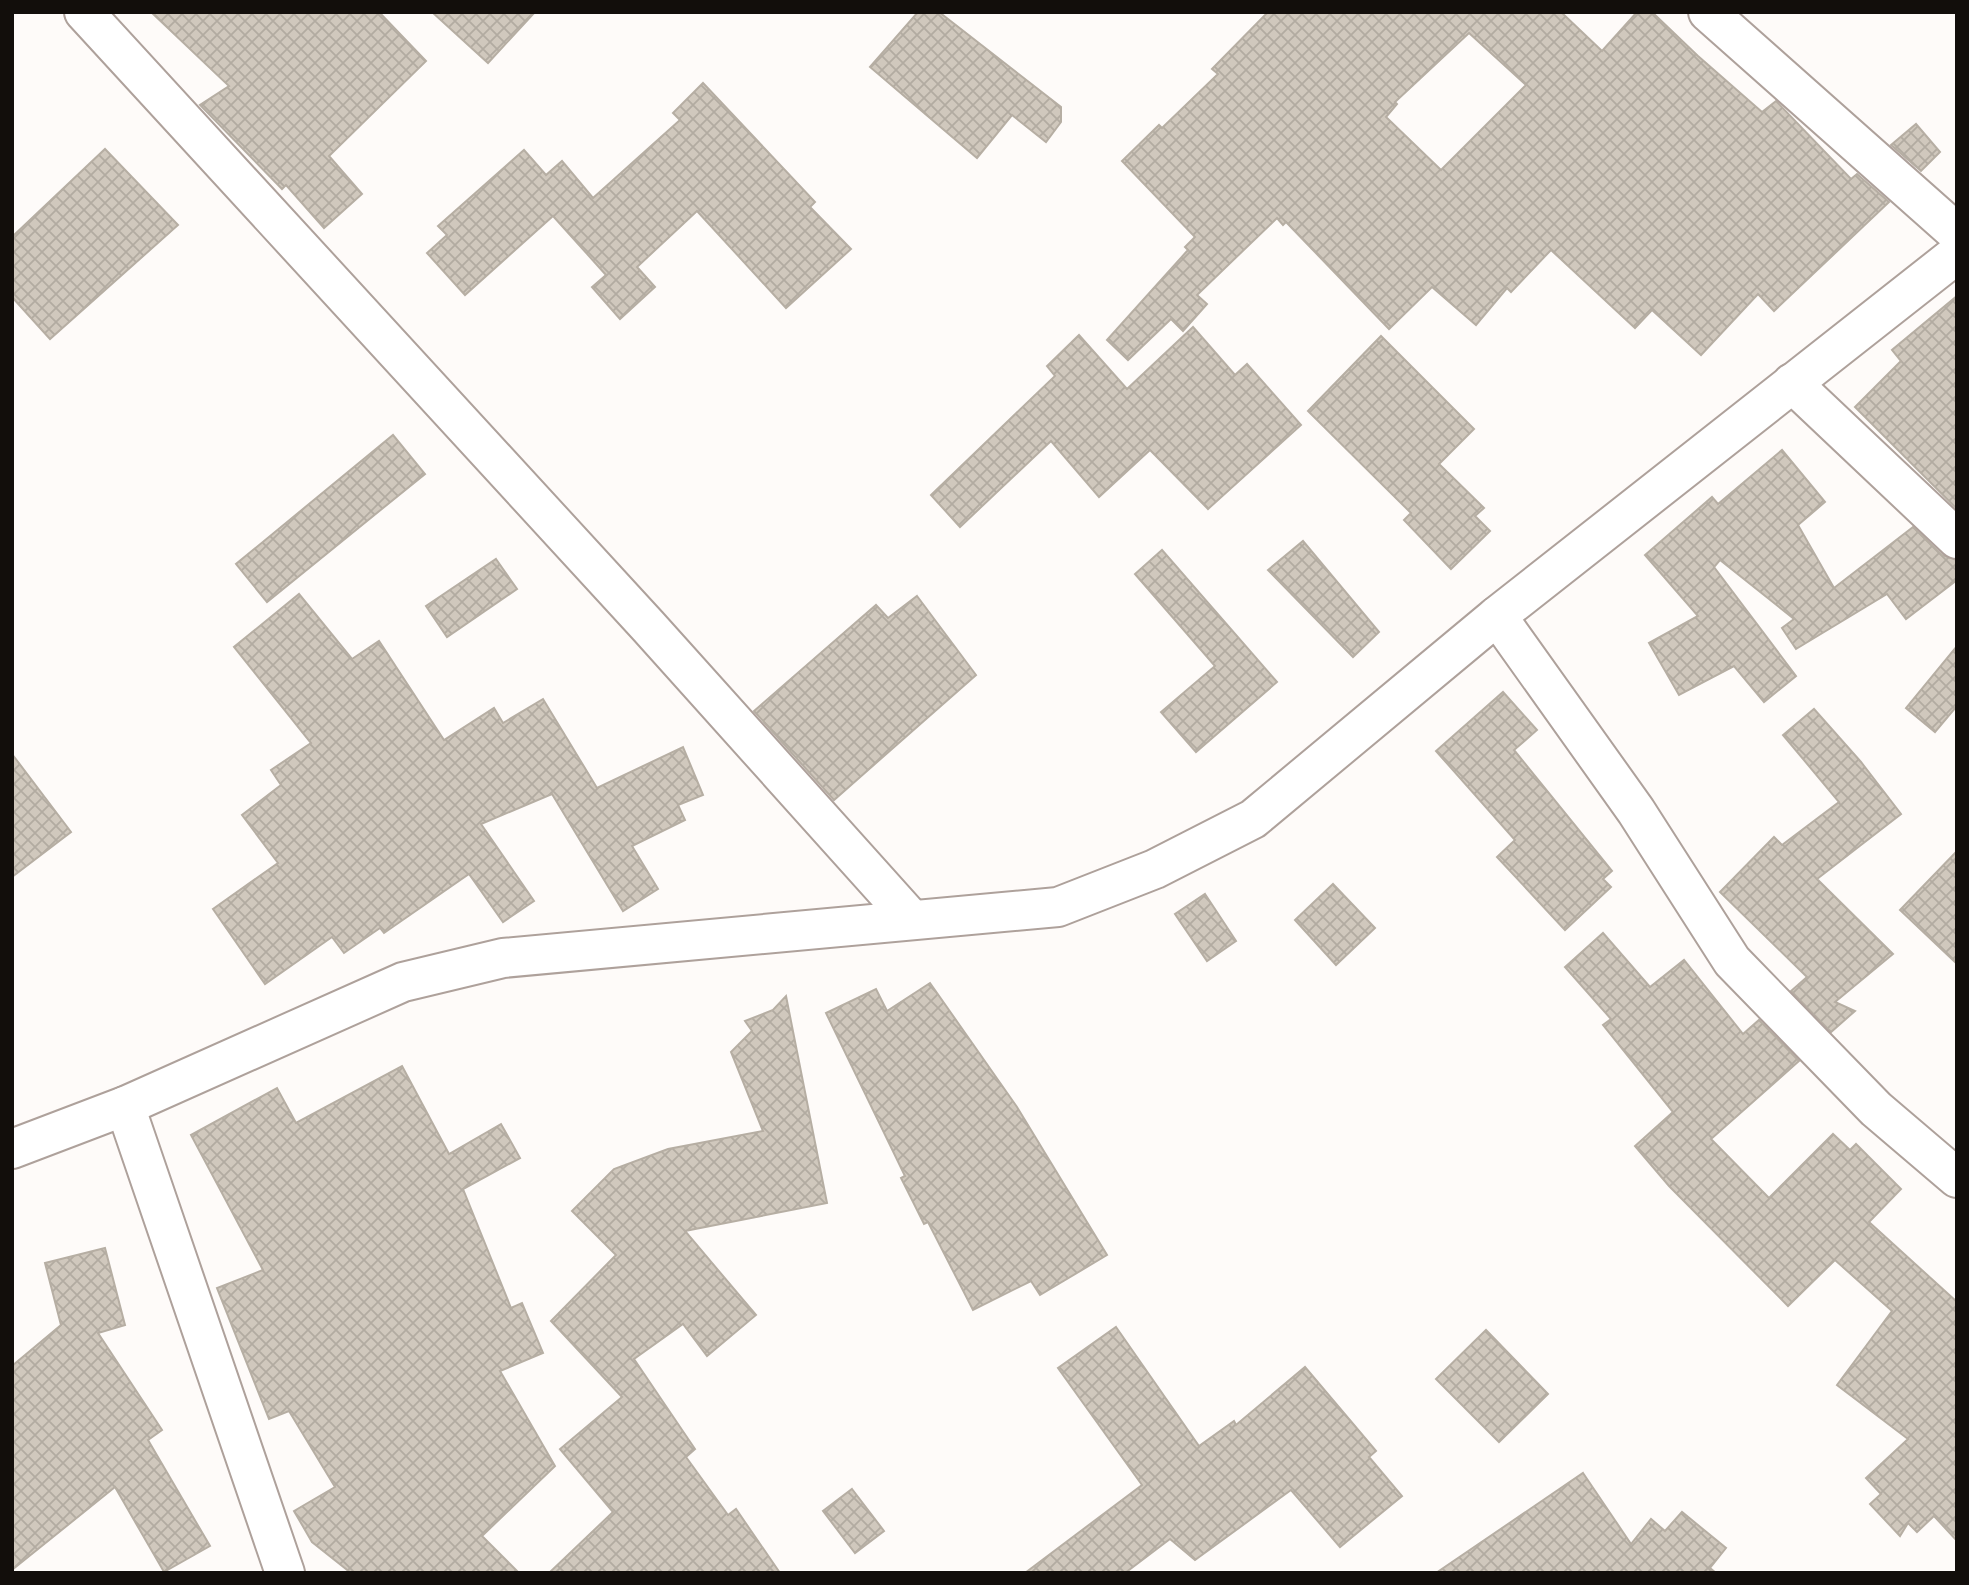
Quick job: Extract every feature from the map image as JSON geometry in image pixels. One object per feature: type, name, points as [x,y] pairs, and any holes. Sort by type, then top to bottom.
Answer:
[{"type":"street","points":[[84,12],[648,626],[912,920]]},
{"type":"street","points":[[1709,12],[1957,233]]},
{"type":"street","points":[[12,1149],[124,1106],[403,982],[503,958],[1058,907],[1155,869],[1252,819],[1497,616],[1957,254]]},
{"type":"street","points":[[1792,383],[1957,539]]},
{"type":"street","points":[[1497,616],[1636,811],[1732,961],[1876,1109],[1957,1178]]},
{"type":"street","points":[[124,1106],[285,1573]]},
{"type":"building","points":[[151,12],[379,12],[426,61],[329,156],[362,194],[324,228],[286,185],[282,189],[200,105],[229,86]]},
{"type":"building","points":[[432,12],[535,12],[488,63]]},
{"type":"building","points":[[918,12],[939,12],[1061,107],[1061,122],[1046,142],[1012,115],[977,158],[870,67]]},
{"type":"building","points":[[1268,12],[1561,12],[1602,51],[1637,12],[1652,12],[1762,112],[1776,101],[1851,179],[1857,174],[1889,202],[1774,311],[1758,294],[1701,355],[1652,310],[1635,328],[1551,250],[1511,292],[1507,288],[1476,325],[1432,287],[1389,329],[1286,222],[1283,225],[1277,218],[1197,295],[1207,304],[1183,331],[1171,319],[1128,360],[1107,340],[1188,250],[1185,247],[1195,237],[1122,161],[1159,125],[1162,128],[1218,74],[1212,69]],"holes":[[[1469,33],[1526,85],[1441,170],[1386,117],[1397,104],[1395,102]]]},
{"type":"building","points":[[703,83],[815,202],[810,207],[851,249],[786,308],[697,211],[637,267],[655,287],[620,319],[592,287],[606,275],[553,216],[465,295],[427,253],[447,235],[438,226],[524,150],[546,175],[562,161],[593,198],[680,120],[673,113]]},
{"type":"building","points":[[1916,124],[1940,152],[1921,171],[1891,145]]},
{"type":"building","points":[[105,149],[178,225],[50,339],[12,297],[12,237]]},
{"type":"building","points":[[1957,296],[1957,509],[1855,407],[1901,361],[1892,350]]},
{"type":"building","points":[[1193,327],[1235,375],[1247,364],[1301,425],[1208,509],[1150,450],[1099,497],[1051,441],[960,527],[931,495],[1055,376],[1047,366],[1079,335],[1127,389]]},
{"type":"building","points":[[1381,336],[1474,429],[1439,464],[1484,508],[1475,516],[1490,531],[1451,569],[1404,520],[1411,513],[1308,411]]},
{"type":"building","points":[[393,435],[425,474],[267,602],[236,564]]},
{"type":"building","points":[[1782,450],[1825,502],[1798,525],[1834,588],[1913,527],[1942,555],[1957,560],[1957,580],[1906,619],[1887,594],[1796,649],[1782,628],[1794,619],[1720,560],[1714,567],[1796,676],[1764,702],[1734,666],[1679,695],[1649,643],[1698,616],[1645,555],[1712,497],[1718,504]]},
{"type":"building","points":[[1303,541],[1379,632],[1353,657],[1268,570]]},
{"type":"building","points":[[1162,550],[1277,682],[1196,752],[1161,712],[1215,666],[1135,574]]},
{"type":"building","points":[[496,559],[517,589],[447,637],[426,606]]},
{"type":"building","points":[[299,594],[352,659],[379,641],[444,740],[494,708],[503,723],[543,699],[597,788],[683,747],[703,795],[678,805],[685,820],[632,846],[658,889],[623,911],[552,794],[481,824],[534,901],[503,922],[469,874],[384,933],[380,928],[344,953],[332,937],[265,984],[213,909],[278,863],[242,815],[281,785],[271,770],[311,743],[234,647]]},
{"type":"building","points":[[917,596],[976,675],[834,800],[754,711],[876,605],[888,618]]},
{"type":"building","points":[[1957,646],[1957,706],[1935,732],[1906,708]]},
{"type":"building","points":[[1503,692],[1537,730],[1514,750],[1612,871],[1603,879],[1611,887],[1565,930],[1497,857],[1515,840],[1436,751]]},
{"type":"building","points":[[1814,709],[1861,762],[1901,814],[1817,879],[1893,954],[1835,1002],[1855,1011],[1831,1032],[1791,991],[1807,977],[1720,892],[1774,837],[1782,845],[1839,802],[1783,735]]},
{"type":"building","points":[[12,754],[71,832],[12,877]]},
{"type":"building","points":[[1957,851],[1957,964],[1900,910]]},
{"type":"building","points":[[1333,884],[1375,928],[1336,965],[1295,920]]},
{"type":"building","points":[[1205,894],[1236,941],[1207,961],[1175,914]]},
{"type":"building","points":[[1603,933],[1650,987],[1684,960],[1743,1034],[1759,1020],[1799,1061],[1711,1139],[1769,1198],[1833,1134],[1850,1150],[1856,1144],[1901,1189],[1869,1222],[1957,1302],[1957,1541],[1934,1516],[1917,1532],[1908,1523],[1900,1536],[1870,1504],[1881,1494],[1866,1478],[1908,1439],[1837,1385],[1892,1311],[1835,1260],[1788,1306],[1669,1186],[1635,1146],[1673,1112],[1603,1025],[1611,1019],[1565,967]]},
{"type":"building","points":[[930,983],[1017,1107],[1107,1255],[1040,1295],[1031,1281],[973,1310],[928,1222],[924,1224],[901,1178],[905,1176],[826,1013],[876,989],[887,1011]]},
{"type":"building","points":[[786,996],[827,1203],[685,1231],[756,1315],[707,1356],[683,1324],[634,1359],[695,1449],[686,1457],[728,1515],[736,1509],[780,1573],[549,1573],[613,1512],[560,1449],[622,1397],[551,1321],[616,1255],[572,1211],[614,1169],[668,1149],[763,1131],[731,1052],[752,1031],[745,1021],[773,1010]]},
{"type":"building","points":[[402,1066],[449,1154],[501,1124],[520,1158],[463,1189],[511,1308],[522,1303],[543,1353],[500,1371],[555,1466],[482,1536],[519,1573],[351,1573],[312,1542],[294,1511],[335,1487],[289,1411],[269,1419],[217,1288],[263,1270],[191,1135],[277,1088],[296,1123]]},
{"type":"building","points":[[105,1248],[125,1325],[98,1333],[162,1430],[148,1440],[210,1546],[164,1572],[115,1487],[12,1570],[12,1366],[61,1325],[45,1263]]},
{"type":"building","points":[[1116,1327],[1199,1446],[1234,1421],[1236,1425],[1305,1367],[1376,1451],[1369,1457],[1402,1496],[1340,1547],[1291,1490],[1195,1560],[1170,1539],[1125,1573],[1025,1573],[1142,1485],[1058,1368]]},
{"type":"building","points":[[1486,1330],[1548,1394],[1499,1442],[1436,1379]]},
{"type":"building","points":[[1583,1473],[1631,1544],[1651,1519],[1665,1531],[1682,1512],[1726,1548],[1710,1568],[1716,1573],[1436,1573]]},
{"type":"building","points":[[852,1489],[884,1531],[855,1553],[823,1511]]}]
